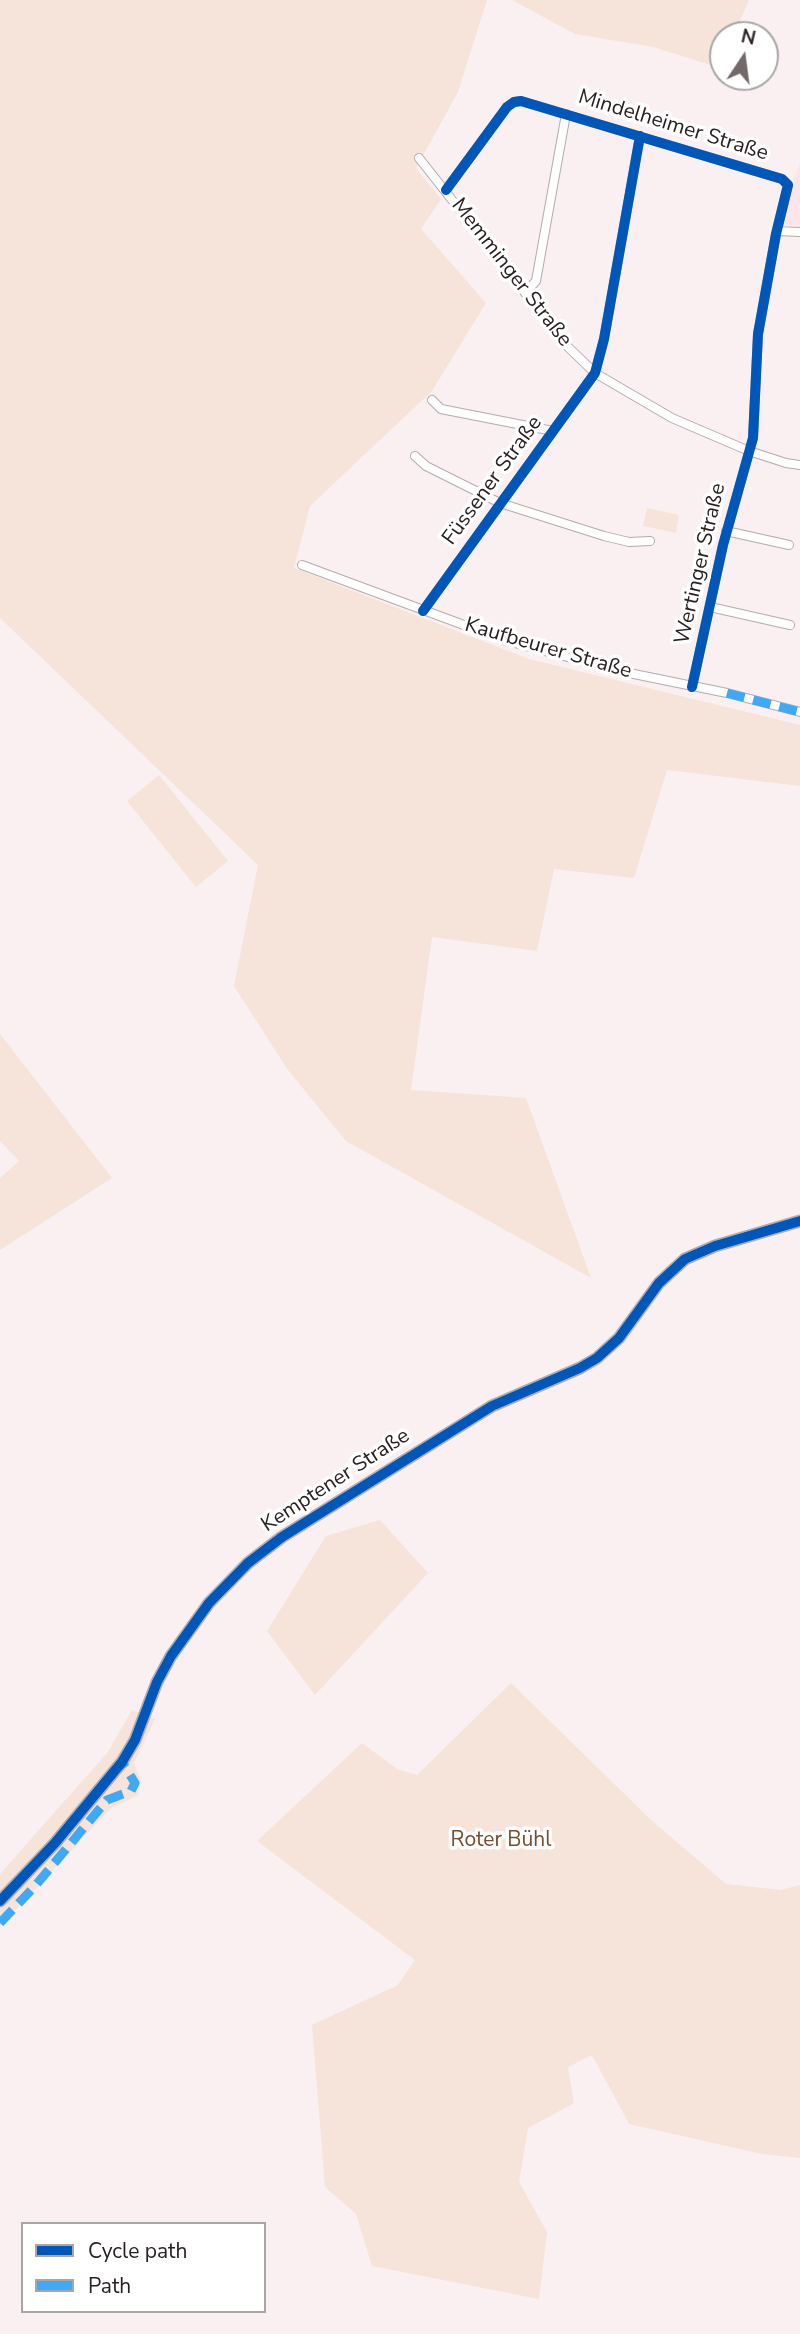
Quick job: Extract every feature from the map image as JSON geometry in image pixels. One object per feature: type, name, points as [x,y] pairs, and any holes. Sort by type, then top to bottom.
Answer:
[{"type":"street","name":"Mindelheimer Straße","points":[[446,190],[508,107],[521,101],[782,179],[788,185],[758,334],[757,388],[750,451]]},
{"type":"street","points":[[525,293],[536,281],[566,114]]},
{"type":"street","points":[[595,373],[604,340],[640,136]]},
{"type":"street","name":"Memminger Straße","points":[[419,158],[568,347],[595,373],[672,418],[750,451],[800,465]]},
{"type":"street","points":[[777,231],[800,232]]},
{"type":"street","name":"Füssener Straße","points":[[423,611],[595,373]]},
{"type":"street","points":[[432,400],[441,409],[553,431]]},
{"type":"street","name":"Wertinger Straße","points":[[692,687],[726,531],[750,451]]},
{"type":"street","points":[[415,456],[426,466],[500,503],[616,539],[629,542],[650,541]]},
{"type":"street","name":"Wertinger Straße","points":[[726,531],[789,545]]},
{"type":"street","name":"Kaufbeurer Straße","points":[[302,565],[507,641],[609,668],[727,693],[800,712]]},
{"type":"street","name":"Wertinger Straße","points":[[710,607],[790,625]]},
{"type":"street","name":"Kemptener Straße","points":[[0,1901],[60,1838],[122,1762],[135,1740],[157,1682],[171,1656],[204,1610],[248,1563],[289,1532],[492,1406],[597,1358],[619,1338],[659,1283],[685,1259],[715,1246],[800,1221]]},
{"type":"shaded area","points":[[800,162],[800,227],[784,224],[791,187]]},
{"type":"green space","points":[[0,0],[487,0],[458,92],[416,168],[441,199],[421,229],[486,303],[432,391],[310,506],[294,568],[529,659],[800,725],[800,786],[667,770],[634,878],[554,869],[537,951],[432,937],[411,1090],[526,1098],[591,1278],[346,1141],[288,1070],[234,986],[258,865],[0,618]]},
{"type":"green space","points":[[512,0],[749,0],[740,21],[709,21],[709,65],[653,47],[575,34]]},
{"type":"green space","points":[[647,508],[679,515],[676,533],[643,526]]},
{"type":"green space","points":[[159,775],[228,861],[196,887],[127,801]]},
{"type":"green space","points":[[0,1034],[112,1178],[0,1250],[0,1178],[19,1161],[0,1141]]},
{"type":"green space","points":[[380,1520],[428,1573],[315,1695],[267,1631],[326,1536]]},
{"type":"green space","name":"Roter Bühl","points":[[511,1683],[651,1820],[726,1884],[781,1890],[800,1885],[800,2158],[762,2154],[629,2124],[592,2055],[568,2067],[574,2103],[528,2128],[519,2182],[547,2232],[539,2299],[372,2266],[356,2214],[325,2187],[312,2025],[398,1985],[415,1960],[257,1841],[362,1743],[397,1769],[417,1775]]},
{"type":"green space","points":[[132,1710],[155,1719],[134,1763],[141,1782],[138,1795],[110,1809],[0,1927],[0,1874],[108,1752]]},
{"type":"marked path","points":[[727,693],[800,712]]},
{"type":"marked path","points":[[0,1923],[36,1885],[107,1800],[131,1791],[135,1783],[122,1762]]},
{"type":"cycle path","points":[[446,190],[507,107],[521,101],[782,179],[788,185],[758,334],[753,438],[723,545],[692,687]]},
{"type":"cycle path","points":[[423,611],[595,373],[604,339],[640,136]]},
{"type":"cycle path","points":[[0,1901],[55,1843],[122,1762],[135,1740],[157,1682],[171,1656],[209,1603],[248,1563],[282,1537],[492,1406],[597,1358],[619,1338],[659,1283],[685,1259],[715,1246],[800,1221]]}]
